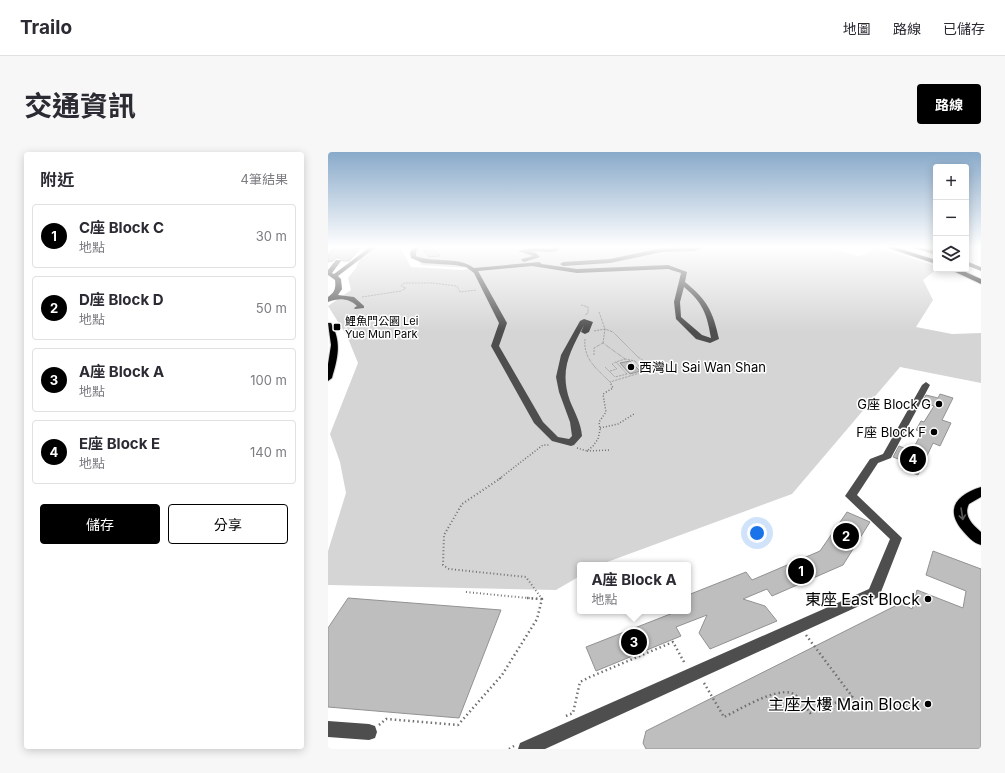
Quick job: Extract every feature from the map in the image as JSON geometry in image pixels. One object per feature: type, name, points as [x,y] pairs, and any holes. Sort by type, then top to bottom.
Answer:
[{"type":"highway","points":[[966,275],[981,282]]},
{"type":"highway","points":[[981,492],[966,499],[963,502],[960,511],[962,520],[966,526],[981,540]]},
{"type":"main road","points":[[328,325],[334,338],[335,347],[328,378]]},
{"type":"street","points":[[330,299],[338,292],[339,288],[338,279],[332,275]]},
{"type":"street","points":[[478,275],[503,323],[495,346],[539,423],[555,440],[568,442],[577,436],[577,425],[565,401],[560,380],[560,367],[565,354],[584,321],[589,322],[585,332]]},
{"type":"street","points":[[682,282],[701,298],[710,313],[715,340],[710,341],[699,337],[678,318],[677,302],[683,275]]},
{"type":"street","points":[[330,299],[352,298],[362,307],[356,308]]},
{"type":"street","points":[[521,747],[874,593],[896,538],[851,496],[874,461],[887,456],[926,386]]},
{"type":"street","points":[[328,729],[369,732]]},
{"type":"path","points":[[361,297],[401,291],[406,288],[401,286],[404,283],[432,283],[457,286],[460,292],[485,289]]},
{"type":"path","points":[[581,305],[588,307],[588,313],[585,314],[584,321]]},
{"type":"path","points":[[599,312],[605,329],[603,343]]},
{"type":"path","points":[[587,451],[598,438],[600,428],[599,422],[604,418],[606,413],[604,394],[613,388],[610,382],[589,360],[583,346],[585,332],[605,329],[613,332],[638,357],[657,370],[655,374],[643,372],[610,382]]},
{"type":"path","points":[[594,355],[594,348],[603,343]]},
{"type":"path","points":[[603,343],[625,359],[635,361],[643,372]]},
{"type":"path","points":[[609,371],[616,369],[612,364],[625,359]]},
{"type":"path","points":[[606,367],[615,377],[627,374],[616,362]]},
{"type":"path","points":[[600,428],[619,423],[628,419],[634,414]]},
{"type":"path","points":[[542,599],[526,577],[449,568],[443,565],[444,534],[462,504],[505,475],[543,445],[555,446],[568,442],[587,451],[611,450]]},
{"type":"path","points":[[466,592],[542,599]]},
{"type":"path","points":[[369,732],[386,719],[458,725],[502,675],[537,618],[542,599]]},
{"type":"path","points":[[806,635],[863,711]]},
{"type":"path","points":[[560,720],[573,713],[580,682],[590,677],[673,642],[684,662]]},
{"type":"path","points":[[703,681],[724,717],[784,691],[792,693],[810,713],[852,696]]},
{"type":"path","points":[[509,749],[521,747]]},
{"type":"shaded area","points":[[351,275],[930,275],[923,280],[933,300],[916,327],[952,334],[981,333],[981,383],[900,367],[792,494],[607,562],[577,562],[577,578],[556,590],[328,585],[328,551],[346,493],[340,462],[330,434],[358,363],[347,336],[328,306],[351,290],[348,278]]},
{"type":"building","points":[[630,361],[640,371],[630,374],[620,363]]},
{"type":"building","points":[[940,394],[953,398],[942,420],[951,423],[940,446],[933,443],[918,475],[902,469],[906,462],[893,457],[899,446],[912,451],[922,432],[916,430],[921,421],[924,422],[934,406],[922,403],[926,395],[938,398]]},
{"type":"building","points":[[847,512],[870,522],[843,565],[772,596],[767,589],[743,599],[765,606],[777,621],[710,649],[699,633],[707,615],[676,627],[681,636],[596,671],[586,647],[670,614],[691,614],[691,594],[746,572],[752,580],[820,551]]},
{"type":"building","points":[[933,551],[981,569],[981,749],[646,749],[643,743],[646,731],[901,603],[912,609],[917,590],[963,608],[966,591],[926,575]]},
{"type":"building","points":[[348,598],[501,610],[459,718],[328,707],[328,628]]},
{"type":"place","name":"鯉魚門公園 Lei Yue Mun Park","points":[[337,327]]},
{"type":"place","name":"西灣山 Sai Wan Shan","points":[[631,367]]},
{"type":"place","name":"G座 Block G","points":[[939,404]]},
{"type":"place","name":"F座 Block F","points":[[934,432]]},
{"type":"place","name":"E座 Block E","points":[[913,459]]},
{"type":"place","name":"D座 Block D","points":[[846,536]]},
{"type":"place","name":"C座 Block C","points":[[801,571]]},
{"type":"place","name":"東座 East Block","points":[[928,599]]},
{"type":"place","name":"A座 Block A","points":[[634,642]]},
{"type":"place","name":"主座大樓 Main Block","points":[[928,704]]}]
